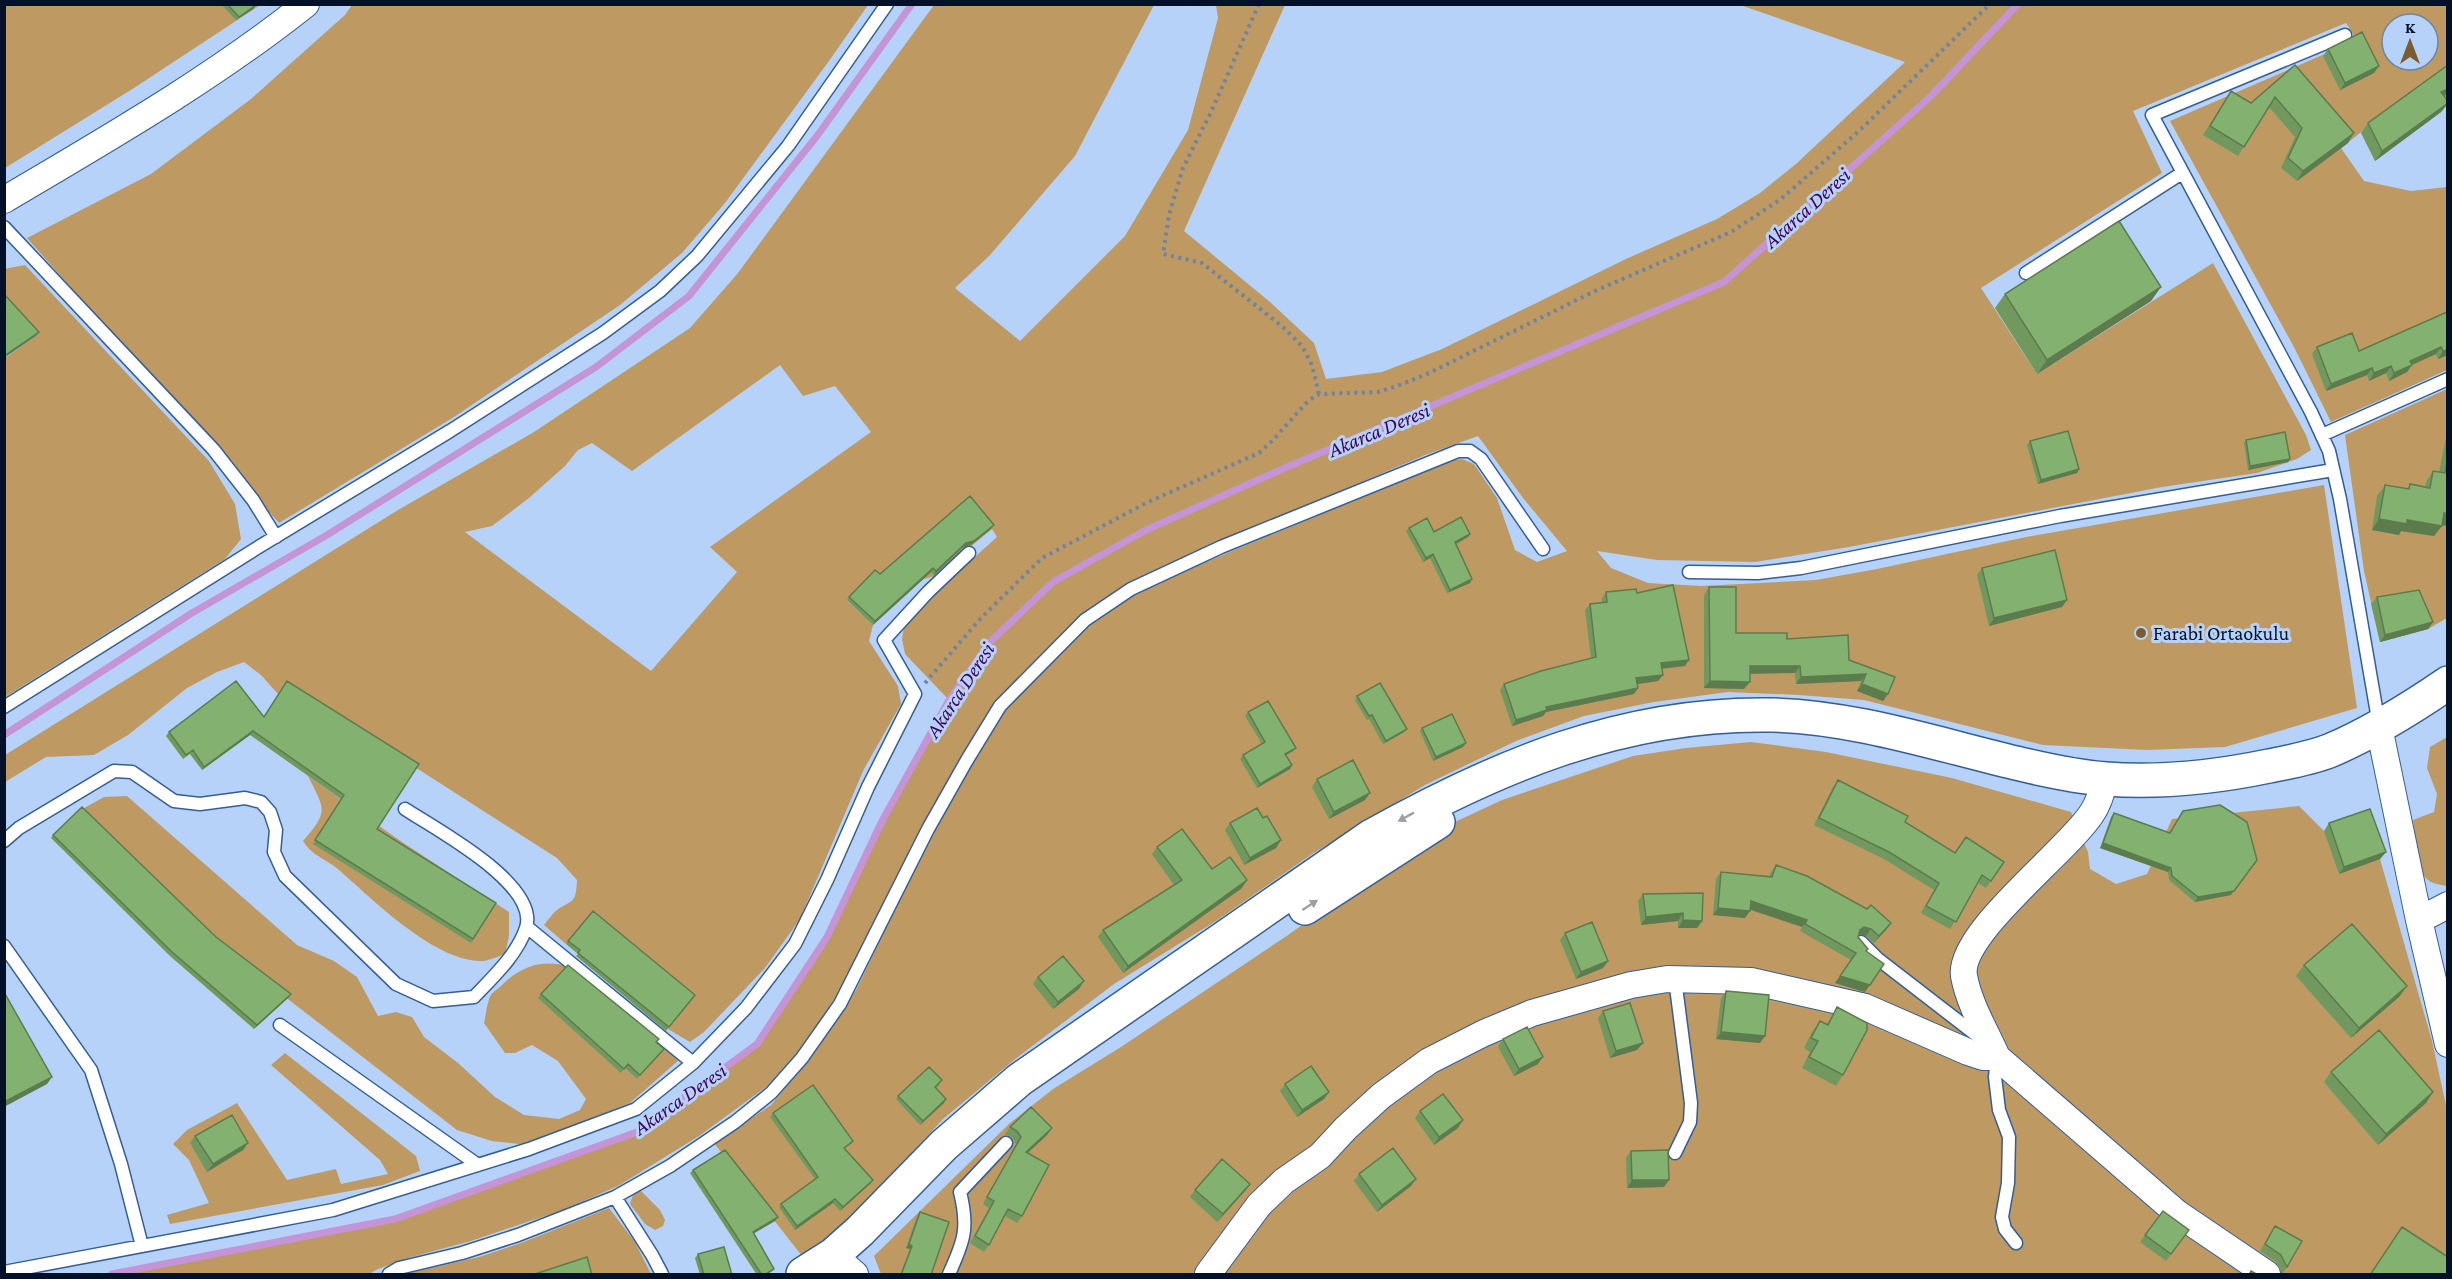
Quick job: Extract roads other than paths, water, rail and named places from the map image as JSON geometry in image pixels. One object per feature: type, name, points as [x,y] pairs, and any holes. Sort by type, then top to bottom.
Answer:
[{"type":"main road","points":[[2381,734],[2448,683]]},
{"type":"main road","points":[[803,1275],[842,1268],[860,1231],[944,1145],[1019,1080],[1370,837],[1428,805],[1488,777],[1578,743],[1636,727],[1682,719],[1774,715],[1813,718],[1874,728],[2103,785],[2226,775],[2327,752],[2381,734],[2448,701]]},
{"type":"street","points":[[4,200],[191,86],[235,57],[306,4]]},
{"type":"street","points":[[2381,734],[2419,920],[2448,1044]]},
{"type":"street","points":[[2103,785],[2091,814],[2075,835],[2016,892],[1986,928],[1966,958],[1964,975],[1972,999],[1997,1057],[2177,1213],[2267,1275]]},
{"type":"street","points":[[2419,920],[2448,905]]},
{"type":"street","points":[[1208,1275],[1225,1249],[1284,1181],[1320,1156],[1381,1096],[1429,1061],[1484,1033],[1532,1013],[1631,985],[1675,979],[1751,981],[1865,1007],[1968,1052],[1983,1057],[1997,1057]]},
{"type":"lane","points":[[4,707],[459,425],[603,333],[660,291],[697,256],[788,146],[887,4]]},
{"type":"lane","points":[[2345,35],[2152,115],[2322,435],[2340,499],[2381,734]]},
{"type":"lane","points":[[2026,273],[2182,173]]},
{"type":"lane","points":[[4,227],[213,449],[253,500],[276,537]]},
{"type":"lane","points":[[2322,435],[2448,379]]},
{"type":"lane","points":[[389,1275],[399,1268],[462,1253],[518,1235],[615,1197],[670,1166],[735,1122],[771,1093],[802,1058],[840,1004],[928,829],[966,760],[1000,706],[1085,620],[1131,589],[1221,547],[1458,451],[1470,452],[1482,459],[1543,549]]},
{"type":"lane","points":[[1689,572],[1758,573],[1801,568],[2060,516],[2333,470]]},
{"type":"lane","points":[[4,1272],[333,1210],[478,1165],[591,1127],[636,1109],[693,1063],[746,1008],[795,944],[827,880],[868,787],[915,694],[884,640],[928,592],[969,553]]},
{"type":"lane","points":[[4,841],[19,828],[114,771],[132,772],[174,801],[200,804],[245,798],[261,802],[270,812],[276,830],[274,852],[285,876],[396,984],[433,1001],[474,997],[507,961],[527,927],[526,907],[502,874],[405,809]]},
{"type":"lane","points":[[527,927],[693,1063]]},
{"type":"lane","points":[[1861,942],[1878,958],[1975,1032],[1997,1057],[1995,1077],[1999,1110],[2010,1137],[2008,1183],[2002,1217],[2005,1228],[2016,1243]]},
{"type":"lane","points":[[4,946],[91,1070],[121,1164],[142,1246]]},
{"type":"lane","points":[[1675,979],[1691,1103],[1690,1122],[1675,1153]]},
{"type":"lane","points":[[280,1025],[478,1165]]},
{"type":"lane","points":[[949,1275],[966,1226],[960,1192],[1006,1143]]},
{"type":"lane","points":[[615,1197],[662,1275]]},
{"type":"waterway","points":[[4,735],[192,613],[327,535],[596,367],[689,296],[817,136],[912,4]]},
{"type":"waterway","name":"Akarca Deresi","points":[[112,1274],[395,1219],[637,1132],[757,1044],[827,937],[882,821],[949,700],[990,642],[1053,582],[1146,530],[1287,467],[1724,282],[1931,96],[2018,4]]},
{"type":"place","name":"Farabi Ortaokulu","points":[[2141,633]]}]
